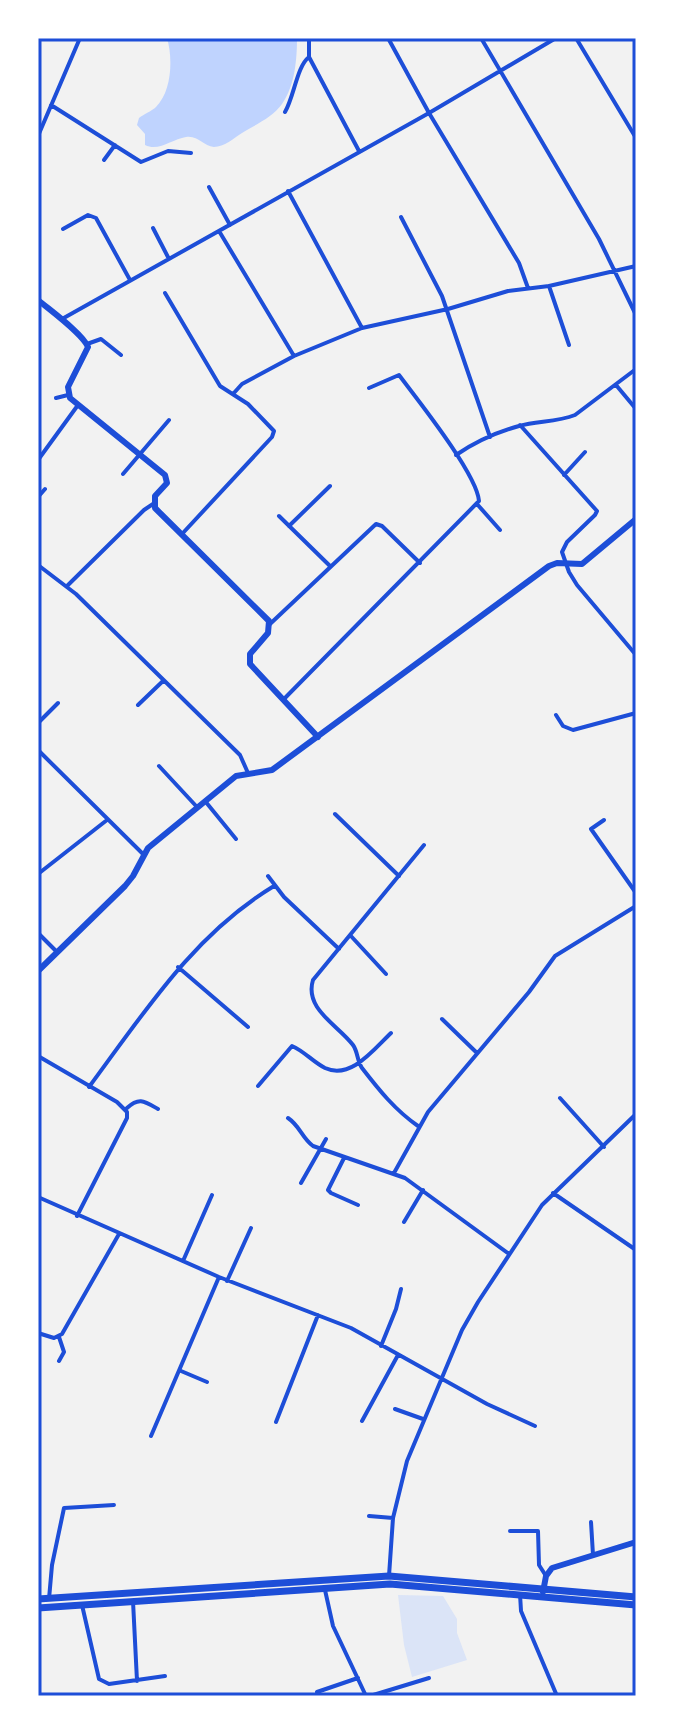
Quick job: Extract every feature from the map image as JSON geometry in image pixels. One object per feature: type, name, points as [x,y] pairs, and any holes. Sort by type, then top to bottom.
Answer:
[{"type":"main road","points":[[38,1599],[389,1576],[636,1605]]},
{"type":"main road","points":[[38,1608],[390,1584],[520,1594],[543,1592],[636,1597]]},
{"type":"street","points":[[38,136],[80,38]]},
{"type":"street","points":[[309,38],[309,57],[359,152]]},
{"type":"street","points":[[388,38],[519,263],[528,288]]},
{"type":"street","points":[[481,38],[599,239],[636,315]]},
{"type":"street","points":[[60,321],[556,38]]},
{"type":"street","points":[[576,38],[636,138]]},
{"type":"street","points":[[285,112],[292,100],[303,63],[309,57]]},
{"type":"street","points":[[51,105],[144,163],[168,151],[191,153]]},
{"type":"street","points":[[104,160],[115,145]]},
{"type":"street","points":[[209,187],[230,225]]},
{"type":"street","points":[[288,191],[362,328]]},
{"type":"street","points":[[63,229],[92,215],[130,280]]},
{"type":"street","points":[[401,217],[448,309],[490,437]]},
{"type":"street","points":[[153,228],[169,259]]},
{"type":"street","points":[[219,231],[294,356]]},
{"type":"street","points":[[233,394],[242,384],[294,356],[362,328],[448,309],[508,291],[549,286],[636,266]]},
{"type":"street","points":[[549,286],[569,345]]},
{"type":"street","points":[[165,293],[216,380],[248,404],[272,428],[274,434],[182,534]]},
{"type":"street","points":[[38,300],[87,344],[88,351],[68,387],[68,395],[162,472],[168,481],[155,496],[153,504],[67,586]]},
{"type":"street","points":[[87,344],[101,339],[121,355]]},
{"type":"street","points":[[456,455],[520,425],[575,415],[636,369]]},
{"type":"street","points":[[284,699],[477,504],[479,495],[456,455],[399,375],[369,388]]},
{"type":"street","points":[[616,385],[636,409]]},
{"type":"street","points":[[56,398],[68,395]]},
{"type":"street","points":[[38,460],[78,405]]},
{"type":"street","points":[[123,474],[169,420]]},
{"type":"street","points":[[520,425],[597,511],[562,548],[566,564],[577,585],[636,655]]},
{"type":"street","points":[[564,475],[585,452]]},
{"type":"street","points":[[289,526],[330,486]]},
{"type":"street","points":[[38,497],[45,489]]},
{"type":"street","points":[[153,504],[270,624]]},
{"type":"street","points":[[477,504],[500,530]]},
{"type":"street","points":[[279,516],[330,566]]},
{"type":"street","points":[[38,971],[125,886],[143,854],[236,776],[269,771],[535,576],[553,564],[578,565],[587,562],[636,519]]},
{"type":"street","points":[[318,737],[254,670],[249,659],[268,633],[270,624],[376,524],[382,526],[420,563]]},
{"type":"street","points":[[38,565],[67,586],[240,755],[248,773]]},
{"type":"street","points":[[138,705],[163,681]]},
{"type":"street","points":[[38,723],[58,703]]},
{"type":"street","points":[[556,715],[563,726],[573,730],[636,713]]},
{"type":"street","points":[[38,750],[143,854]]},
{"type":"street","points":[[159,766],[197,807]]},
{"type":"street","points":[[205,801],[236,839]]},
{"type":"street","points":[[335,814],[399,876]]},
{"type":"street","points":[[38,874],[107,820]]},
{"type":"street","points":[[604,820],[591,829],[636,893]]},
{"type":"street","points":[[418,1126],[389,1103],[359,1062],[353,1046],[316,1006],[310,989],[313,980],[424,845]]},
{"type":"street","points":[[268,876],[274,886],[339,949]]},
{"type":"street","points":[[89,1087],[178,967],[229,917],[274,886]]},
{"type":"street","points":[[394,1173],[418,1126],[559,952],[636,906]]},
{"type":"street","points":[[38,933],[57,952]]},
{"type":"street","points":[[350,935],[386,974]]},
{"type":"street","points":[[178,967],[248,1027]]},
{"type":"street","points":[[442,1019],[477,1053]]},
{"type":"street","points":[[258,1086],[292,1046],[323,1067],[332,1070],[352,1068],[391,1033]]},
{"type":"street","points":[[38,1056],[126,1109]]},
{"type":"street","points":[[560,1098],[604,1147]]},
{"type":"street","points":[[126,1109],[141,1099],[158,1109]]},
{"type":"street","points":[[77,1216],[127,1118],[126,1109]]},
{"type":"street","points":[[389,1576],[393,1518],[407,1461],[462,1330],[533,1216],[636,1114]]},
{"type":"street","points":[[288,1118],[298,1126],[307,1142],[321,1150],[394,1173],[423,1190],[509,1254]]},
{"type":"street","points":[[301,1183],[326,1139]]},
{"type":"street","points":[[344,1158],[328,1190],[358,1205]]},
{"type":"street","points":[[404,1222],[423,1190]]},
{"type":"street","points":[[553,1193],[636,1250]]},
{"type":"street","points":[[183,1261],[212,1195]]},
{"type":"street","points":[[38,1197],[227,1281],[351,1328],[535,1426]]},
{"type":"street","points":[[227,1281],[251,1228]]},
{"type":"street","points":[[59,1361],[64,1352],[59,1337],[119,1234]]},
{"type":"street","points":[[151,1436],[219,1277]]},
{"type":"street","points":[[381,1346],[401,1289]]},
{"type":"street","points":[[276,1422],[318,1315]]},
{"type":"street","points":[[38,1333],[59,1337]]},
{"type":"street","points":[[362,1421],[398,1355]]},
{"type":"street","points":[[181,1371],[207,1382]]},
{"type":"street","points":[[395,1409],[423,1419]]},
{"type":"street","points":[[49,1599],[52,1565],[64,1508],[114,1505]]},
{"type":"street","points":[[369,1516],[393,1518]]},
{"type":"street","points":[[591,1522],[593,1555]]},
{"type":"street","points":[[510,1531],[538,1531],[539,1565],[546,1576]]},
{"type":"street","points":[[543,1592],[546,1576],[552,1568],[636,1542]]},
{"type":"street","points":[[324,1588],[333,1626],[368,1696],[429,1678]]},
{"type":"street","points":[[520,1594],[521,1611],[557,1696]]},
{"type":"street","points":[[133,1601],[137,1681]]},
{"type":"street","points":[[82,1605],[99,1679],[109,1684],[165,1676]]},
{"type":"street","points":[[317,1692],[358,1678]]},
{"type":"shaded area","points":[[398,1595],[443,1596],[457,1619],[457,1633],[467,1660],[412,1677],[404,1645]]},
{"type":"water","points":[[167,38],[297,38],[290,89],[269,117],[221,146],[210,146],[190,137],[160,146],[145,145],[145,134],[137,125],[139,118],[156,107],[165,92],[170,64]]}]
